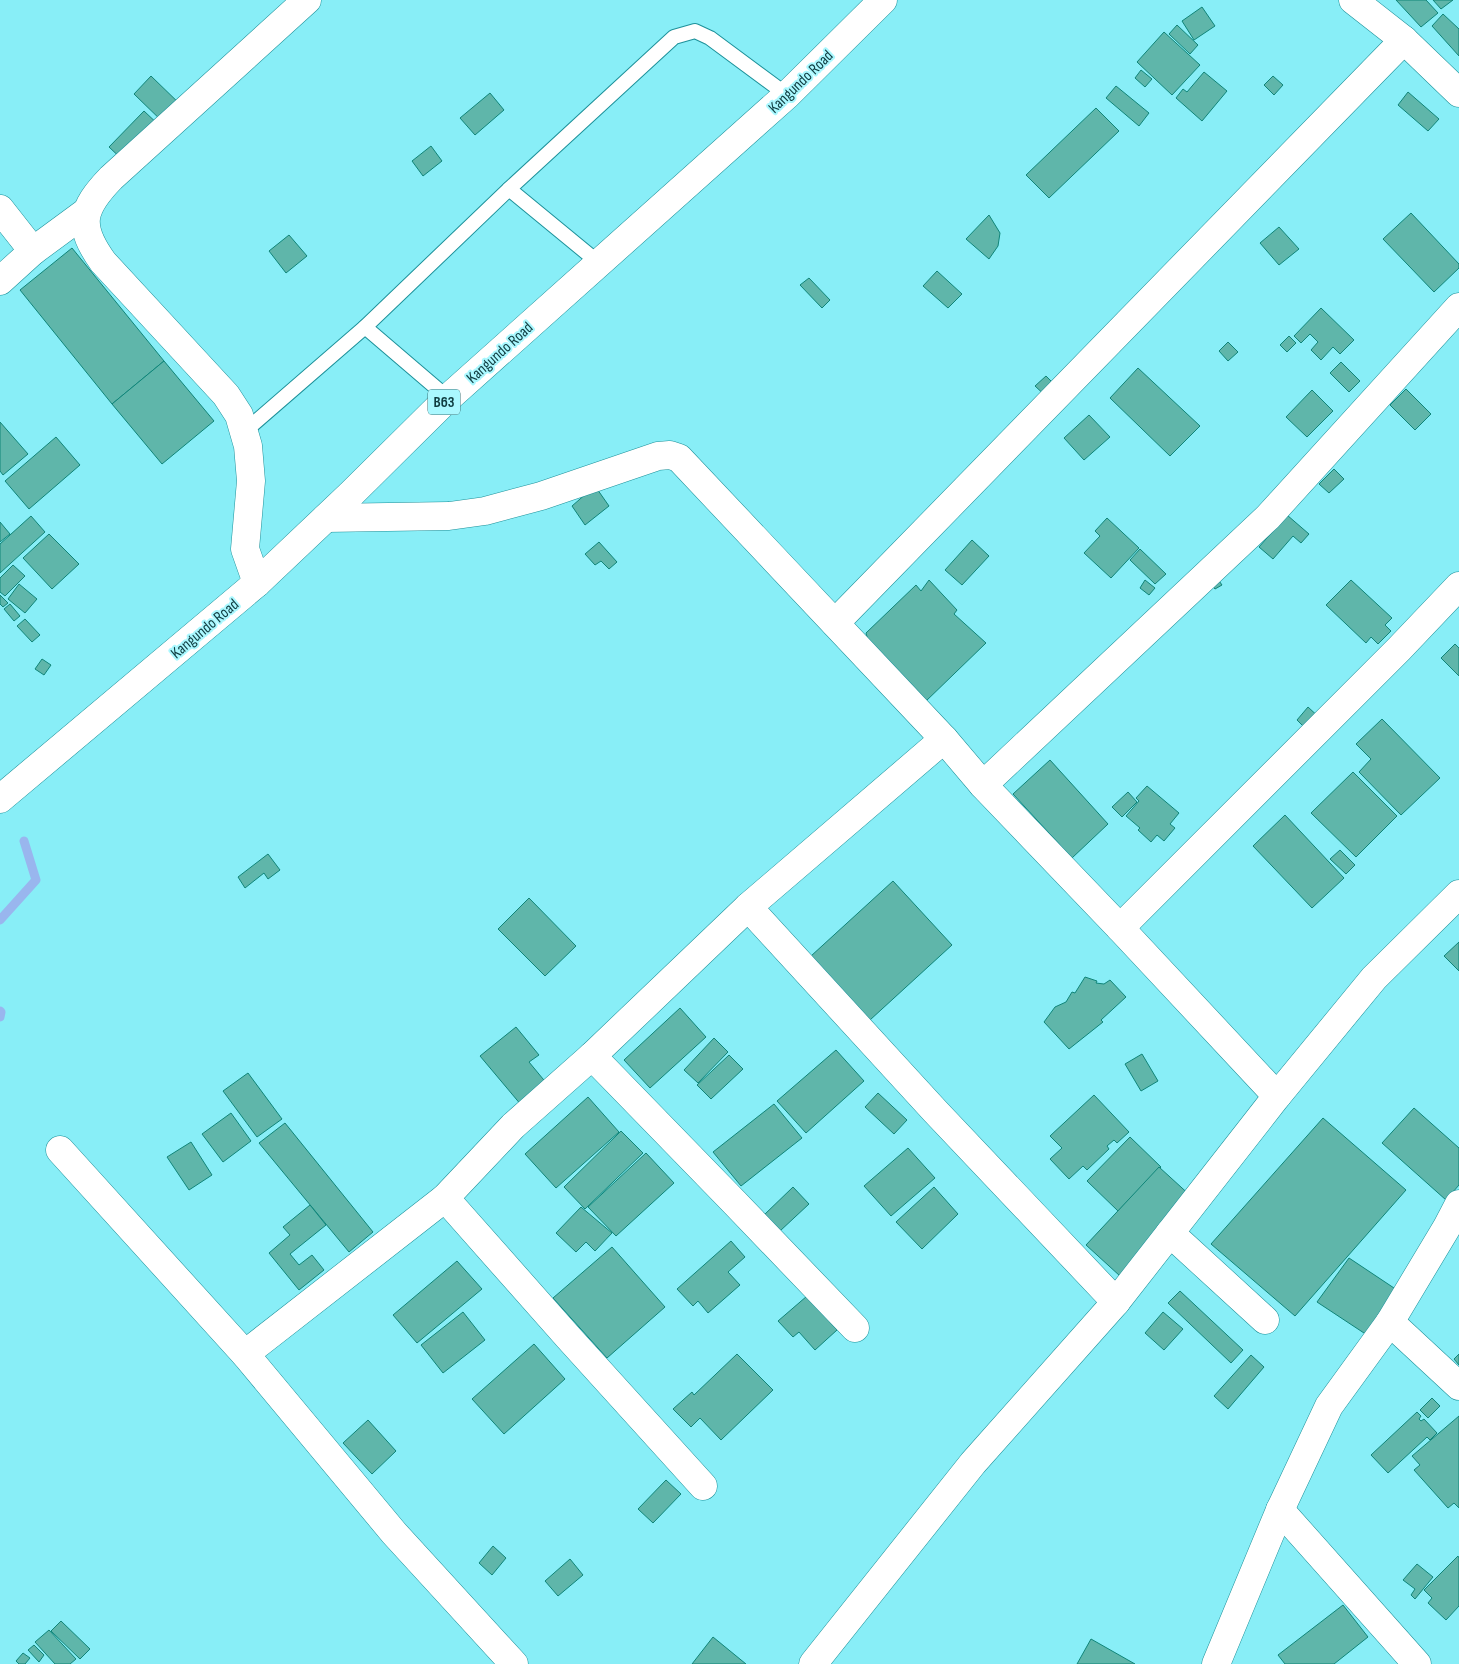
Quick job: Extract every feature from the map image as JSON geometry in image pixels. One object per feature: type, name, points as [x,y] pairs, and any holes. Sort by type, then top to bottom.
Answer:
[{"type":"main road","points":[[0,281],[33,251],[86,212],[95,195],[111,178],[307,0]]},
{"type":"main road","name":"Kangundo Road","points":[[0,799],[257,584],[448,398],[787,95],[883,0]]},
{"type":"main road","points":[[1353,0],[1404,40],[1459,93]]},
{"type":"main road","points":[[835,623],[1404,40]]},
{"type":"main road","points":[[0,209],[33,251]]},
{"type":"main road","points":[[86,212],[88,235],[92,247],[103,262],[226,395],[239,415],[248,446],[251,481],[245,549],[257,584]]},
{"type":"main road","points":[[983,785],[1268,517],[1459,307]]},
{"type":"main road","points":[[326,518],[449,516],[485,511],[541,496],[658,456],[670,455],[679,458],[944,739],[983,785],[1277,1096]]},
{"type":"main road","points":[[1120,928],[1399,649],[1459,586]]},
{"type":"main road","points":[[245,1354],[445,1198],[513,1126],[592,1056],[748,907],[944,739]]},
{"type":"main road","points":[[814,1664],[973,1463],[1116,1302],[1277,1096],[1374,978],[1459,894]]},
{"type":"main road","points":[[748,907],[935,1111],[1116,1302]]},
{"type":"main road","points":[[592,1056],[855,1328]]},
{"type":"main road","points":[[60,1150],[245,1354],[394,1532],[514,1664]]},
{"type":"main road","points":[[445,1198],[703,1486]]},
{"type":"main road","points":[[1216,1664],[1280,1510],[1329,1406],[1390,1322],[1459,1204]]},
{"type":"main road","points":[[1170,1233],[1265,1320]]},
{"type":"main road","points":[[1390,1322],[1459,1386]]},
{"type":"main road","points":[[1280,1510],[1417,1664]]},
{"type":"lane","points":[[244,432],[365,327],[508,189],[674,37],[695,31],[710,38],[787,95]]},
{"type":"lane","points":[[508,189],[599,263]]},
{"type":"lane","points":[[365,327],[448,398]]},
{"type":"building","points":[[1396,0],[1426,0],[1438,13],[1421,27]]},
{"type":"building","points":[[1433,0],[1453,0],[1441,9]]},
{"type":"building","points":[[1202,7],[1215,26],[1194,40],[1182,21]]},
{"type":"building","points":[[1443,14],[1459,29],[1459,56],[1432,26]]},
{"type":"building","points":[[1177,25],[1198,45],[1190,54],[1169,34]]},
{"type":"building","points":[[1164,32],[1200,65],[1172,95],[1137,62]]},
{"type":"building","points":[[1141,70],[1152,79],[1145,87],[1135,78]]},
{"type":"building","points":[[1204,72],[1227,91],[1202,121],[1176,98],[1183,89],[1187,92]]},
{"type":"building","points":[[151,76],[184,108],[167,126],[134,94]]},
{"type":"building","points":[[1273,76],[1283,85],[1274,95],[1264,85]]},
{"type":"building","points":[[1116,86],[1149,113],[1139,126],[1106,98]]},
{"type":"building","points":[[1408,92],[1439,119],[1428,131],[1398,105]]},
{"type":"building","points":[[490,93],[504,110],[475,135],[460,118]]},
{"type":"building","points":[[1096,108],[1119,131],[1049,198],[1026,175]]},
{"type":"building","points":[[144,111],[161,127],[126,163],[109,147]]},
{"type":"building","points":[[431,146],[442,161],[423,176],[412,161]]},
{"type":"building","points":[[1411,213],[1459,264],[1459,268],[1434,292],[1383,239]]},
{"type":"building","points":[[989,215],[1000,233],[998,246],[989,259],[966,239]]},
{"type":"building","points":[[1279,227],[1299,249],[1279,265],[1260,243]]},
{"type":"building","points":[[289,235],[307,256],[286,273],[269,251]]},
{"type":"building","points":[[72,248],[164,361],[112,404],[20,290]]},
{"type":"building","points":[[937,271],[962,294],[948,308],[923,286]]},
{"type":"building","points":[[809,278],[830,300],[822,308],[800,285]]},
{"type":"building","points":[[1321,308],[1354,340],[1340,354],[1333,347],[1321,360],[1311,350],[1318,342],[1310,334],[1301,343],[1294,336]]},
{"type":"building","points":[[1289,336],[1296,343],[1287,352],[1280,345]]},
{"type":"building","points":[[1228,342],[1238,352],[1228,361],[1219,351]]},
{"type":"building","points":[[164,361],[214,421],[162,464],[112,404]]},
{"type":"building","points":[[1341,362],[1360,381],[1349,392],[1330,373]]},
{"type":"building","points":[[1138,368],[1200,426],[1170,456],[1110,398]]},
{"type":"building","points":[[1046,376],[1058,388],[1048,398],[1035,386]]},
{"type":"building","points":[[1406,389],[1431,414],[1415,430],[1390,405]]},
{"type":"building","points":[[1312,390],[1333,411],[1307,437],[1286,417]]},
{"type":"building","points":[[1089,415],[1110,437],[1084,460],[1064,438]]},
{"type":"building","points":[[0,422],[28,454],[3,475],[0,471]]},
{"type":"building","points":[[56,437],[80,465],[29,509],[5,481]]},
{"type":"building","points":[[1334,469],[1344,479],[1329,493],[1319,484]]},
{"type":"building","points":[[595,486],[609,506],[585,525],[572,506]]},
{"type":"building","points":[[1287,515],[1309,534],[1301,543],[1293,536],[1273,559],[1259,547]]},
{"type":"building","points":[[31,516],[45,532],[0,573],[0,544]]},
{"type":"building","points":[[1107,518],[1139,548],[1111,578],[1084,553],[1100,536],[1095,531]]},
{"type":"building","points":[[0,522],[10,534],[0,542]]},
{"type":"building","points":[[49,534],[79,564],[52,589],[23,558]]},
{"type":"building","points":[[972,540],[989,556],[962,585],[945,570]]},
{"type":"building","points":[[599,542],[617,562],[609,569],[601,561],[595,565],[585,554]]},
{"type":"building","points":[[1140,549],[1166,574],[1155,584],[1130,560]]},
{"type":"building","points":[[13,565],[25,576],[5,596],[0,592],[0,578]]},
{"type":"building","points":[[1217,578],[1222,585],[1215,589],[1210,583]]},
{"type":"building","points":[[929,580],[957,610],[954,614],[986,643],[924,703],[870,648],[866,633],[916,585],[921,591]]},
{"type":"building","points":[[1145,580],[1155,588],[1149,595],[1140,588]]},
{"type":"building","points":[[1351,580],[1392,618],[1385,625],[1391,631],[1378,644],[1371,637],[1366,643],[1326,605]]},
{"type":"building","points":[[19,584],[37,599],[25,613],[8,599]]},
{"type":"building","points":[[0,595],[8,603],[3,607],[0,604]]},
{"type":"building","points":[[10,604],[20,616],[14,621],[4,609]]},
{"type":"building","points":[[25,619],[40,635],[32,642],[17,626]]},
{"type":"building","points":[[1455,644],[1459,648],[1459,676],[1441,658]]},
{"type":"building","points":[[42,659],[51,665],[44,675],[35,669]]},
{"type":"building","points":[[1308,707],[1322,720],[1310,733],[1297,720]]},
{"type":"building","points":[[1382,719],[1440,778],[1401,815],[1359,772],[1371,759],[1356,744]]},
{"type":"building","points":[[1050,760],[1108,824],[1072,858],[1013,794]]},
{"type":"building","points":[[1353,772],[1397,816],[1356,857],[1311,813]]},
{"type":"building","points":[[1147,786],[1179,813],[1170,824],[1175,828],[1164,841],[1157,835],[1151,842],[1138,830],[1140,828],[1126,816],[1139,801],[1136,798]]},
{"type":"building","points":[[1128,792],[1137,802],[1122,817],[1112,807]]},
{"type":"building","points":[[1285,815],[1344,878],[1312,908],[1253,846]]},
{"type":"building","points":[[1340,850],[1355,865],[1346,874],[1330,859]]},
{"type":"building","points":[[268,854],[280,870],[268,879],[264,873],[245,888],[238,877]]},
{"type":"building","points":[[893,881],[952,945],[870,1020],[811,956]]},
{"type":"building","points":[[529,898],[576,946],[545,976],[498,929]]},
{"type":"building","points":[[1459,942],[1459,971],[1444,956]]},
{"type":"building","points":[[1085,977],[1097,981],[1096,983],[1104,984],[1110,980],[1126,997],[1101,1020],[1103,1022],[1069,1049],[1044,1022],[1055,1007],[1066,1002],[1072,992],[1075,993]]},
{"type":"building","points":[[680,1008],[706,1037],[650,1088],[624,1060]]},
{"type":"building","points":[[516,1027],[539,1055],[529,1062],[548,1085],[522,1106],[480,1056]]},
{"type":"building","points":[[714,1038],[728,1052],[698,1083],[684,1070]]},
{"type":"building","points":[[836,1050],[864,1081],[806,1133],[777,1101]]},
{"type":"building","points":[[1142,1054],[1158,1081],[1141,1091],[1125,1064]]},
{"type":"building","points":[[729,1055],[743,1069],[711,1099],[697,1085]]},
{"type":"building","points":[[248,1073],[282,1119],[257,1137],[223,1091]]},
{"type":"building","points":[[878,1093],[907,1120],[894,1134],[865,1107]]},
{"type":"building","points":[[1094,1095],[1129,1132],[1117,1143],[1114,1140],[1107,1146],[1109,1149],[1087,1170],[1083,1166],[1069,1179],[1050,1159],[1062,1148],[1050,1136]]},
{"type":"building","points":[[588,1097],[619,1132],[556,1188],[525,1154]]},
{"type":"building","points":[[774,1104],[802,1138],[741,1186],[713,1152]]},
{"type":"building","points":[[1414,1108],[1459,1148],[1459,1185],[1446,1200],[1382,1143]]},
{"type":"building","points":[[231,1113],[251,1141],[223,1162],[202,1134]]},
{"type":"building","points":[[1323,1118],[1406,1190],[1295,1316],[1211,1244]]},
{"type":"building","points":[[285,1123],[373,1232],[349,1252],[259,1143]]},
{"type":"building","points":[[621,1131],[643,1153],[585,1209],[564,1187]]},
{"type":"building","points":[[1130,1137],[1161,1167],[1118,1211],[1087,1181]]},
{"type":"building","points":[[191,1142],[212,1175],[189,1190],[167,1157]]},
{"type":"building","points":[[908,1148],[935,1178],[891,1216],[864,1186]]},
{"type":"building","points":[[646,1153],[674,1183],[616,1236],[588,1207]]},
{"type":"building","points":[[1159,1167],[1193,1198],[1120,1276],[1086,1245]]},
{"type":"building","points":[[793,1187],[809,1204],[780,1231],[764,1215]]},
{"type":"building","points":[[934,1187],[958,1214],[922,1249],[896,1222]]},
{"type":"building","points":[[310,1205],[326,1225],[290,1254],[299,1265],[312,1255],[324,1270],[299,1290],[269,1253],[290,1235],[283,1227]]},
{"type":"building","points":[[581,1207],[612,1233],[595,1251],[586,1242],[576,1252],[556,1233]]},
{"type":"building","points":[[731,1241],[745,1257],[728,1272],[740,1285],[708,1313],[698,1301],[693,1306],[677,1289]]},
{"type":"building","points":[[612,1247],[665,1307],[607,1358],[553,1298]]},
{"type":"building","points":[[1349,1258],[1397,1290],[1367,1335],[1317,1302]]},
{"type":"building","points":[[457,1261],[482,1289],[417,1343],[393,1315]]},
{"type":"building","points":[[1180,1291],[1243,1350],[1231,1363],[1168,1303]]},
{"type":"building","points":[[807,1296],[837,1330],[815,1350],[799,1332],[793,1337],[778,1321]]},
{"type":"building","points":[[463,1312],[485,1340],[443,1373],[421,1345]]},
{"type":"building","points":[[1163,1312],[1183,1329],[1164,1350],[1145,1333]]},
{"type":"building","points":[[534,1344],[565,1379],[504,1434],[472,1399]]},
{"type":"building","points":[[737,1354],[773,1390],[721,1440],[700,1418],[691,1427],[673,1409],[692,1392],[694,1395]]},
{"type":"building","points":[[1459,1354],[1459,1365],[1454,1359]]},
{"type":"building","points":[[1251,1355],[1264,1367],[1228,1409],[1214,1396]]},
{"type":"building","points":[[1432,1398],[1440,1406],[1428,1418],[1420,1410]]},
{"type":"building","points":[[1417,1412],[1421,1416],[1419,1419],[1421,1421],[1424,1419],[1437,1433],[1430,1440],[1427,1437],[1388,1473],[1371,1455]]},
{"type":"building","points":[[1459,1416],[1459,1508],[1454,1503],[1448,1508],[1414,1470],[1420,1465],[1412,1456]]},
{"type":"building","points":[[368,1420],[396,1451],[372,1474],[343,1443]]},
{"type":"building","points":[[666,1480],[681,1494],[653,1523],[638,1509]]},
{"type":"building","points":[[493,1546],[506,1558],[492,1575],[479,1563]]},
{"type":"building","points":[[1458,1556],[1459,1606],[1446,1620],[1428,1603],[1432,1598],[1424,1590]]},
{"type":"building","points":[[570,1559],[583,1575],[558,1596],[545,1581]]},
{"type":"building","points":[[1417,1564],[1433,1577],[1415,1599],[1411,1595],[1415,1589],[1403,1580]]},
{"type":"building","points":[[1343,1605],[1368,1637],[1334,1664],[1285,1664],[1278,1655]]},
{"type":"building","points":[[61,1621],[90,1649],[80,1659],[51,1631]]},
{"type":"building","points":[[49,1630],[76,1659],[70,1664],[55,1664],[35,1642]]},
{"type":"building","points":[[713,1637],[746,1664],[692,1664]]},
{"type":"building","points":[[1091,1639],[1135,1664],[1077,1664]]},
{"type":"building","points":[[34,1645],[44,1655],[39,1662],[28,1650]]},
{"type":"building","points":[[23,1653],[30,1658],[25,1664],[19,1664],[16,1661]]},
{"type":"waterway","points":[[0,920],[36,880],[24,841]]},
{"type":"waterway","points":[[0,1011],[0,1017]]}]
